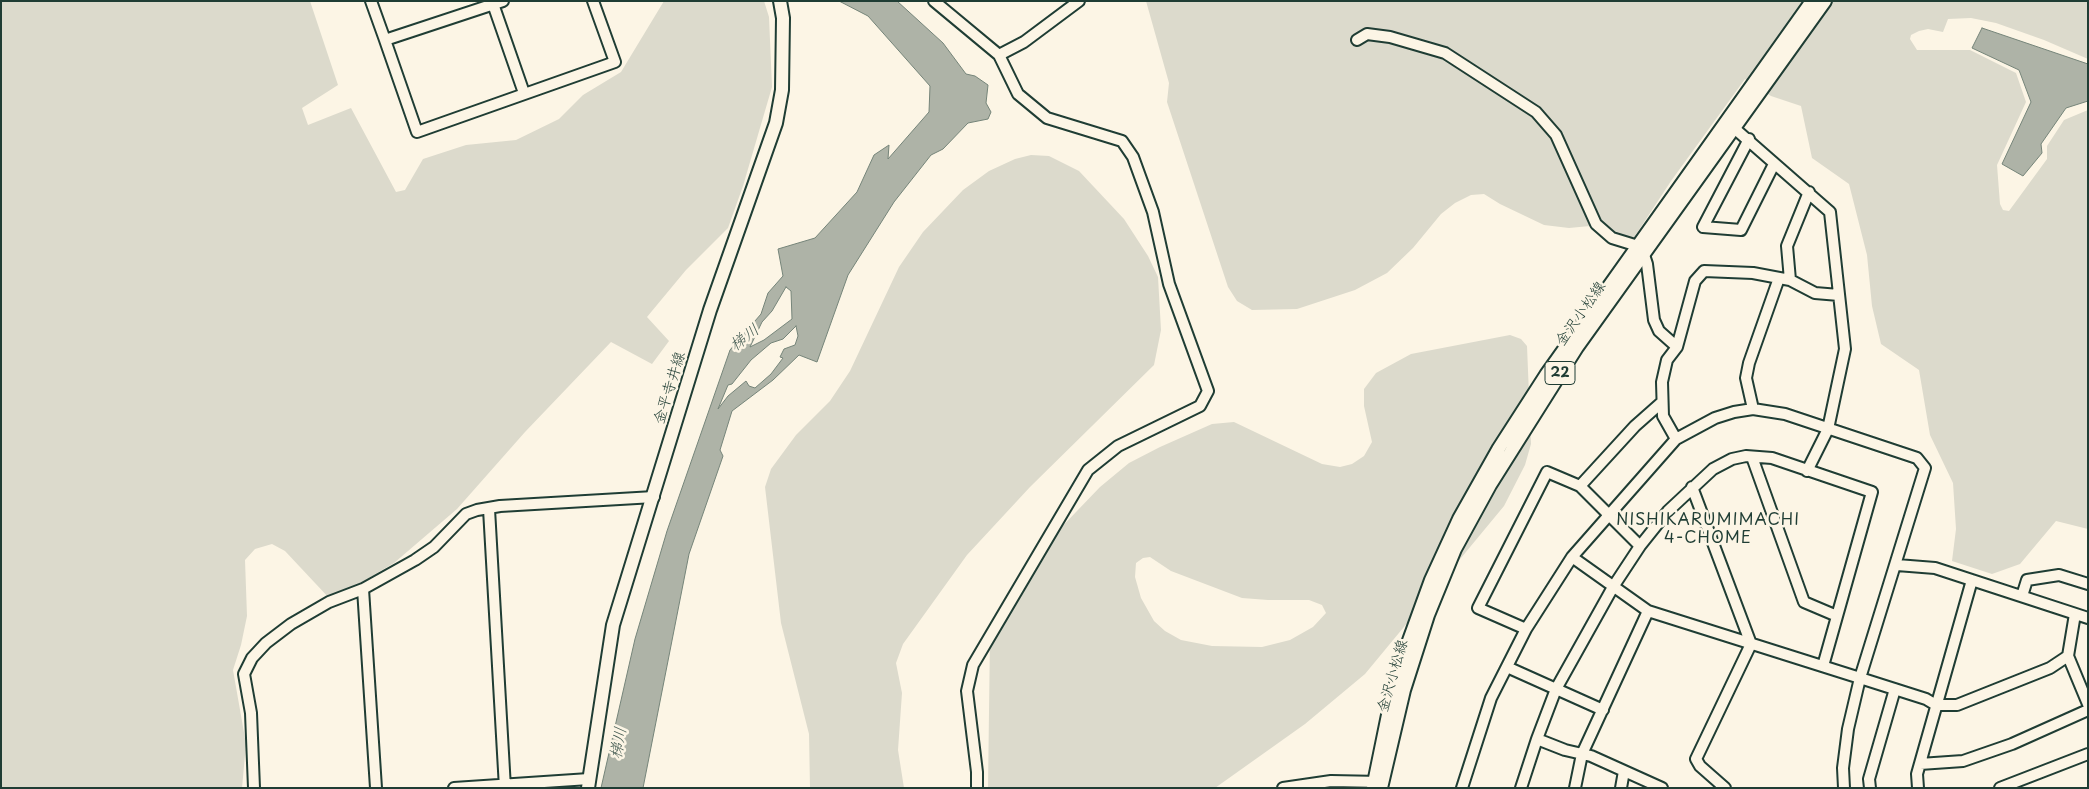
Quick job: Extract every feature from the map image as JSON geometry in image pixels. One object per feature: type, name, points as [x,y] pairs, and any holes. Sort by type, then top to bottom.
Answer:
[{"type":"main road","name":"金平寺井線","points":[[588,784],[613,625],[654,497],[710,310],[776,123],[782,90],[783,18],[780,1]]},
{"type":"main road","name":"金沢小松線","points":[[1377,785],[1428,615],[1455,549],[1490,485],[1537,408],[1641,250],[1812,1]]},
{"type":"main road","name":"金沢小松線","points":[[1641,250],[1734,128],[1825,1]]},
{"type":"street","points":[[371,1],[417,132],[615,62],[593,1]]},
{"type":"street","points":[[934,1],[999,55],[1018,94],[1047,118],[1122,141],[1133,157],[1153,212],[1169,284],[1208,391],[1200,406],[1118,446],[1088,470],[972,665],[967,691],[977,772],[977,788]]},
{"type":"street","points":[[999,55],[1024,42],[1079,1]]},
{"type":"street","points":[[385,40],[496,2],[524,93]]},
{"type":"street","points":[[1357,40],[1368,34],[1390,36],[1445,53],[1536,112],[1556,135],[1596,224],[1612,238],[1641,250],[1648,264],[1654,320],[1659,331],[1677,346]]},
{"type":"street","points":[[1734,128],[1749,138],[1774,164],[1809,192],[1830,212],[1845,349],[1828,429],[1807,471]]},
{"type":"street","points":[[1749,138],[1702,227],[1741,230],[1774,164]]},
{"type":"street","points":[[1753,409],[1746,378],[1749,363],[1785,279],[1787,246],[1809,192]]},
{"type":"street","points":[[1676,439],[1663,416],[1661,403],[1662,382],[1667,360],[1677,346],[1695,281],[1704,271],[1753,273],[1785,279],[1815,293],[1839,295]]},
{"type":"street","points":[[1580,486],[1635,426],[1661,403]]},
{"type":"street","points":[[1462,788],[1491,698],[1526,629],[1572,557],[1676,439],[1715,418],[1753,409],[1785,414],[1917,458],[1925,468],[1918,496],[1860,678],[1848,729],[1843,768],[1844,788]]},
{"type":"street","points":[[1752,457],[1804,602],[1837,616]]},
{"type":"street","points":[[1521,788],[1537,738],[1556,689],[1613,587],[1640,546],[1668,511],[1713,469],[1732,459],[1772,458],[1872,492],[1823,666]]},
{"type":"street","points":[[1526,629],[1478,608],[1547,472],[1580,486],[1640,546]]},
{"type":"street","points":[[1692,487],[1751,644],[1696,758],[1700,766],[1725,788]]},
{"type":"street","points":[[254,788],[251,713],[244,674],[252,658],[291,624],[328,602],[363,589],[434,546],[466,514],[477,510],[500,506],[654,497]]},
{"type":"street","points":[[489,509],[505,787]]},
{"type":"street","points":[[1572,557],[1648,611],[1895,689],[1936,705],[1957,705],[2050,668],[2068,656]]},
{"type":"street","points":[[1896,565],[1935,568],[2088,618]]},
{"type":"street","points":[[2022,596],[2027,580],[2059,575],[2088,584]]},
{"type":"street","points":[[1918,788],[1920,764],[1972,580]]},
{"type":"street","points":[[363,589],[376,788]]},
{"type":"street","points":[[1575,788],[1582,754],[1648,611]]},
{"type":"street","points":[[2075,614],[2068,656],[2088,704]]},
{"type":"street","points":[[1507,667],[1603,710]]},
{"type":"street","points":[[1870,788],[1869,779],[1895,689]]},
{"type":"street","points":[[1920,764],[1963,761],[2012,744],[2088,710]]},
{"type":"street","points":[[1537,738],[1591,756],[1662,788]]},
{"type":"street","points":[[2000,788],[2088,754]]},
{"type":"street","points":[[1621,788],[1624,771]]},
{"type":"street","points":[[1283,788],[1332,781],[1377,785]]},
{"type":"street","points":[[454,788],[588,784]]},
{"type":"shaded area","points":[[1,1],[310,1],[338,85],[302,108],[308,125],[351,108],[396,192],[405,190],[423,159],[466,145],[516,140],[559,119],[583,95],[621,72],[664,1],[764,1],[769,17],[772,87],[743,186],[728,228],[686,270],[647,317],[669,341],[652,364],[611,342],[525,432],[457,509],[394,563],[347,591],[330,599],[285,551],[272,544],[255,549],[245,560],[247,616],[233,670],[246,744],[242,788],[1,788]]},
{"type":"shaded area","points":[[1146,1],[2088,1],[2088,59],[2044,40],[1996,23],[1971,18],[1948,19],[1943,32],[1928,29],[1911,35],[1910,39],[1917,50],[1970,50],[2016,73],[2026,102],[1997,165],[2000,204],[2003,210],[2009,211],[2047,159],[2047,146],[2064,120],[2088,110],[2088,529],[2056,521],[2020,564],[1992,574],[1952,561],[1956,529],[1953,483],[1930,435],[1919,370],[1881,344],[1872,306],[1867,255],[1849,184],[1812,158],[1801,106],[1771,96],[1745,79],[1671,181],[1633,239],[1590,226],[1569,228],[1544,225],[1500,204],[1484,194],[1471,195],[1455,203],[1441,214],[1413,248],[1387,273],[1355,290],[1297,309],[1252,310],[1237,301],[1228,287],[1167,102],[1169,83]]},
{"type":"shaded area","points":[[1031,155],[1049,156],[1079,171],[1124,219],[1148,256],[1158,277],[1161,330],[1154,365],[1030,487],[967,555],[903,644],[896,663],[902,693],[898,750],[904,788],[810,788],[809,734],[781,623],[765,487],[771,469],[796,435],[830,401],[850,371],[899,267],[923,232],[963,190],[989,171],[1015,159]]},
{"type":"shaded area","points":[[1510,335],[1521,339],[1527,346],[1531,444],[1525,465],[1504,506],[1365,674],[1305,724],[1215,788],[988,788],[990,636],[995,619],[1004,601],[1053,536],[1100,487],[1129,463],[1212,424],[1234,422],[1322,464],[1340,467],[1352,464],[1364,456],[1372,442],[1364,406],[1364,389],[1376,373],[1411,354]],"holes":[[[1150,557],[1171,571],[1242,598],[1309,600],[1322,605],[1326,613],[1313,627],[1290,640],[1262,647],[1212,646],[1181,640],[1165,631],[1154,621],[1141,598],[1135,577],[1136,563],[1143,558]]]},
{"type":"water","name":"梯川","points":[[839,1],[897,1],[943,43],[966,74],[975,76],[988,85],[986,103],[991,112],[988,119],[968,123],[943,149],[931,155],[894,202],[848,275],[817,362],[799,355],[773,380],[732,411],[720,450],[723,456],[689,554],[643,788],[601,788],[635,639],[667,531],[730,350],[761,314],[768,293],[783,276],[778,249],[815,238],[857,192],[874,155],[889,145],[888,159],[929,112],[930,86],[868,16]],"holes":[[[786,287],[791,291],[792,319],[764,340],[750,347],[762,322],[772,311]],[[796,326],[798,336],[795,345],[784,349],[780,357],[783,358],[771,374],[755,388],[749,386],[746,381],[728,396],[718,409],[728,385],[732,384],[751,360],[771,343],[783,339]]]},
{"type":"water","points":[[1982,28],[2088,64],[2088,101],[2066,108],[2041,144],[2042,153],[2023,176],[2002,164],[2031,102],[2019,70],[1972,48]]},
{"type":"district","name":"NISHIKARUMIMACHI 4-CHOME","points":[[1708,530]]}]
